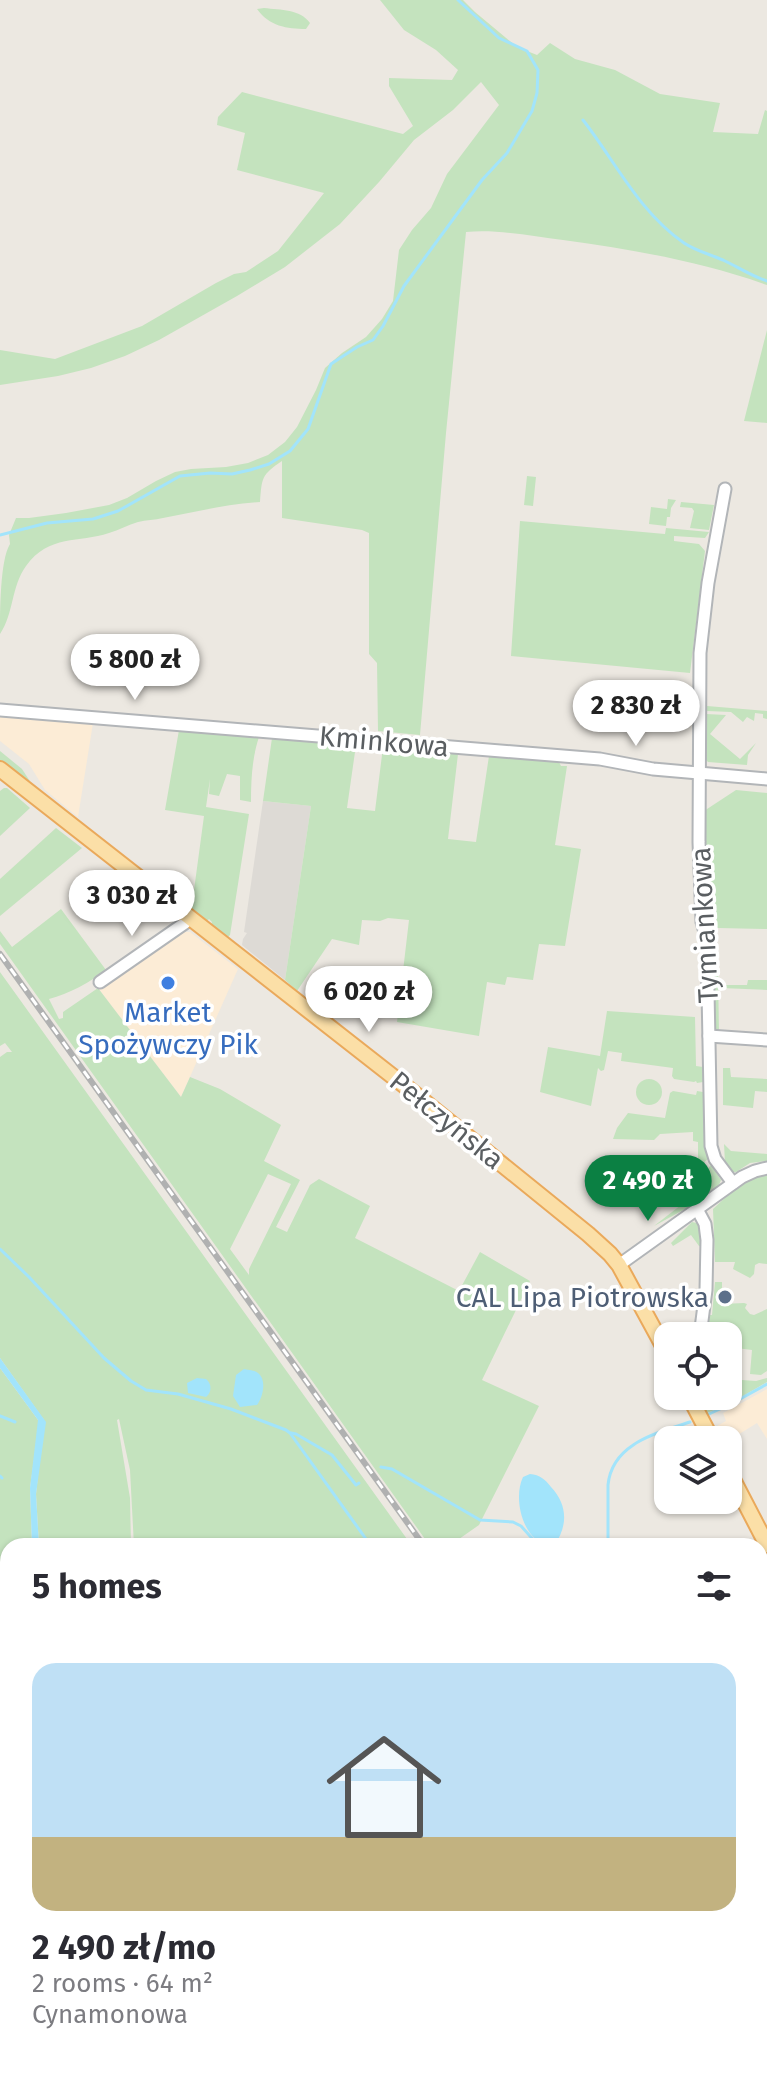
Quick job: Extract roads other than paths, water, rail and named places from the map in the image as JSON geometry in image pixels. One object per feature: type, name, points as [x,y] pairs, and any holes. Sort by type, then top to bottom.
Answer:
[{"type":"main road","name":"Pełczyńska","points":[[0,769],[585,1232],[619,1265],[654,1329]]},
{"type":"main road","points":[[742,1497],[763,1538]]},
{"type":"street","name":"Tymiankowa","points":[[725,489],[700,647],[699,773],[702,922],[707,939],[711,1146],[715,1159],[733,1183]]},
{"type":"street","name":"Kminkowa","points":[[0,710],[600,759],[653,769],[767,779]]},
{"type":"street","points":[[100,982],[190,917]]},
{"type":"street","points":[[709,1036],[767,1040]]},
{"type":"street","points":[[619,1265],[733,1183],[767,1168]]},
{"type":"street","points":[[697,1209],[706,1225],[707,1240],[702,1322]]},
{"type":"water","points":[[0,1358],[46,1422],[36,1494],[39,1538],[32,1538],[30,1488],[38,1420],[0,1368]]},
{"type":"water","points":[[244,1369],[261,1376],[262,1393],[257,1405],[240,1407],[233,1396],[236,1375]]},
{"type":"water","points":[[197,1378],[206,1379],[209,1383],[210,1390],[206,1397],[188,1393],[187,1383]]},
{"type":"water","points":[[530,1474],[539,1476],[557,1494],[564,1516],[559,1538],[535,1538],[528,1530],[520,1509],[523,1477]]},
{"type":"waterway","points":[[0,535],[47,523],[93,519],[118,511],[180,476],[232,474],[250,470],[269,464],[290,451],[308,429],[331,364],[373,340],[404,286],[482,180],[507,153],[532,111],[538,70],[527,51],[499,38],[458,0]]},
{"type":"waterway","points":[[583,120],[641,201],[668,230],[693,248],[767,281]]},
{"type":"waterway","points":[[0,1249],[104,1358],[131,1381],[146,1390],[178,1394],[231,1409],[290,1433],[365,1538]]},
{"type":"waterway","points":[[709,1414],[767,1384]]},
{"type":"waterway","points":[[0,1416],[15,1422]]},
{"type":"waterway","points":[[608,1538],[608,1485],[618,1459],[638,1442],[690,1422]]},
{"type":"waterway","points":[[291,1433],[332,1455],[356,1485],[359,1483]]},
{"type":"waterway","points":[[381,1467],[392,1469],[480,1520],[513,1522],[532,1538]]},
{"type":"railway","points":[[0,954],[418,1538]]},
{"type":"place","name":"Market Spożywczy Pik","points":[[168,983]]},
{"type":"place","name":"CAL Lipa Piotrowska","points":[[725,1297]]}]
